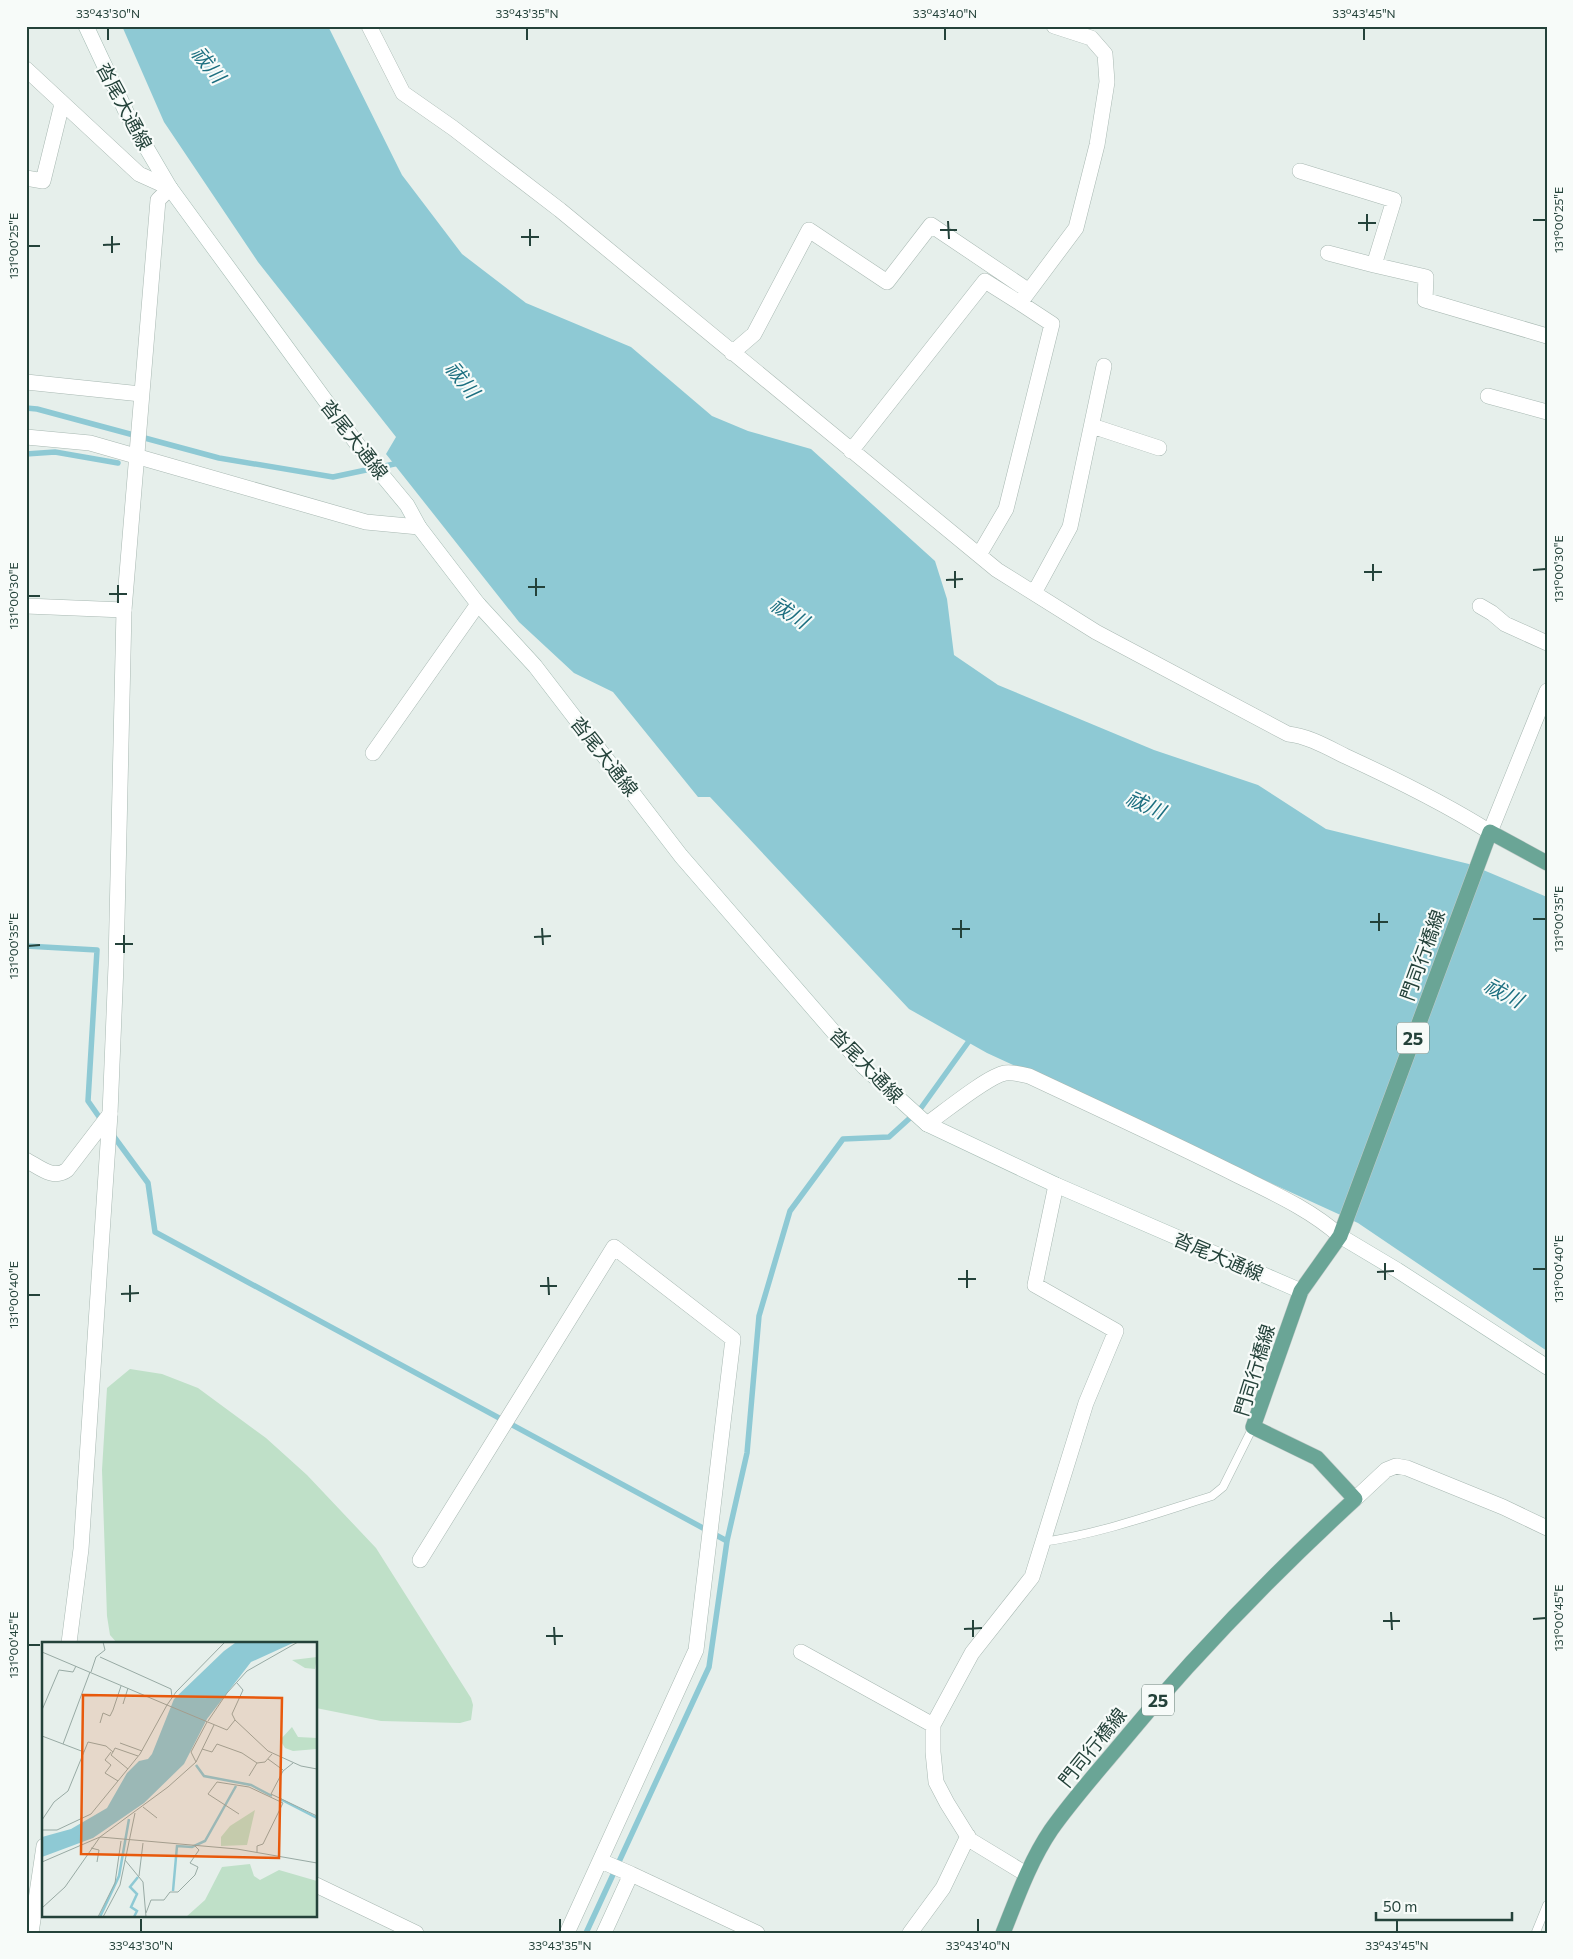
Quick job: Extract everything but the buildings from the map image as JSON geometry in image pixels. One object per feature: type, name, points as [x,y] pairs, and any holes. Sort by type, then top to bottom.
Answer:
[{"type":"main road","name":"門司行橋線","points":[[1004,1933],[1026,1874],[1051,1831],[1150,1708],[1266,1585],[1355,1499],[1317,1458],[1253,1427],[1301,1291],[1342,1231],[1490,832]]},
{"type":"main road","points":[[1490,832],[1547,863]]},
{"type":"street","name":"沓尾大通線","points":[[86,26],[129,118],[170,188],[363,452],[407,505],[419,527],[478,604],[535,666],[687,863],[864,1067],[927,1124],[1056,1185],[1301,1291]]},
{"type":"street","points":[[368,26],[403,93],[453,128],[560,210],[997,570],[1096,632],[1288,734],[1300,735],[1353,759],[1454,810],[1490,832],[1547,691]]},
{"type":"street","points":[[1024,297],[1076,228],[1097,145],[1107,82],[1105,54],[1092,38],[1054,26]]},
{"type":"street","points":[[26,70],[138,174],[170,188],[158,200],[124,610],[116,965],[110,1114],[80,1549],[69,1642]]},
{"type":"street","points":[[26,178],[43,181],[62,104]]},
{"type":"street","points":[[1300,171],[1394,200],[1374,265]]},
{"type":"street","points":[[732,353],[754,334],[809,230],[887,282],[931,225],[1024,297],[1052,324],[1006,509],[979,555]]},
{"type":"street","points":[[1328,253],[1426,277],[1425,300],[1547,336]]},
{"type":"street","points":[[851,451],[984,281],[1024,297]]},
{"type":"street","points":[[1034,593],[1070,527],[1104,366]]},
{"type":"street","points":[[26,382],[141,397]]},
{"type":"street","points":[[1488,396],[1547,412]]},
{"type":"street","points":[[1092,426],[1159,448]]},
{"type":"street","points":[[26,437],[90,443],[138,451],[366,522],[419,527]]},
{"type":"street","points":[[373,753],[478,604]]},
{"type":"street","points":[[26,606],[124,610]]},
{"type":"street","points":[[1480,606],[1505,624],[1547,643]]},
{"type":"street","points":[[927,1124],[984,1084],[1004,1073],[1018,1073],[1028,1076],[1196,1155],[1288,1201],[1342,1231],[1396,1270],[1547,1367]]},
{"type":"street","points":[[26,1160],[51,1174],[62,1174],[110,1114]]},
{"type":"street","points":[[1026,1874],[970,1840],[947,1804],[936,1782],[933,1752],[934,1725],[972,1653],[1032,1577],[1086,1403],[1116,1331],[1035,1285],[1056,1185]]},
{"type":"street","points":[[420,1560],[614,1247],[733,1339],[696,1650],[567,1933]]},
{"type":"street","points":[[1355,1499],[1386,1470],[1396,1466],[1407,1468],[1503,1507],[1547,1528]]},
{"type":"street","points":[[800,1652],[934,1725]]},
{"type":"street","points":[[910,1933],[943,1888],[968,1836]]},
{"type":"street","points":[[31,1933],[42,1859]]},
{"type":"street","points":[[601,1861],[758,1933]]},
{"type":"street","points":[[604,1933],[631,1874]]},
{"type":"street","points":[[318,1886],[416,1933]]},
{"type":"lane","points":[[1042,1542],[1064,1539],[1212,1496],[1223,1487],[1253,1427]]},
{"type":"lane","points":[[1536,1932],[1547,1905]]},
{"type":"green space","points":[[130,1369],[162,1374],[198,1388],[266,1438],[307,1475],[376,1548],[471,1698],[473,1705],[471,1720],[460,1723],[381,1721],[318,1708],[318,1642],[116,1642],[110,1635],[107,1616],[102,1470],[107,1388]]},
{"type":"water","name":"祓川","points":[[122,26],[328,26],[402,175],[462,254],[526,303],[631,347],[712,416],[748,431],[811,449],[935,561],[947,599],[954,655],[998,685],[1154,750],[1258,785],[1326,829],[1469,864],[1547,897],[1547,1351],[1358,1223],[987,1053],[909,1009],[710,797],[698,797],[613,692],[574,673],[519,622],[386,454],[396,437],[258,262],[164,122]]},
{"type":"waterway","points":[[26,408],[37,409],[219,458],[333,477],[399,463]]},
{"type":"waterway","points":[[26,454],[55,452],[118,463]]},
{"type":"waterway","points":[[26,946],[97,950],[88,1101],[102,1121]]},
{"type":"waterway","points":[[586,1933],[709,1667],[727,1541],[747,1453],[759,1316],[790,1211],[843,1139],[889,1137],[921,1108],[969,1041],[967,1037]]},
{"type":"waterway","points":[[112,1134],[148,1183],[155,1232],[727,1541]]}]
